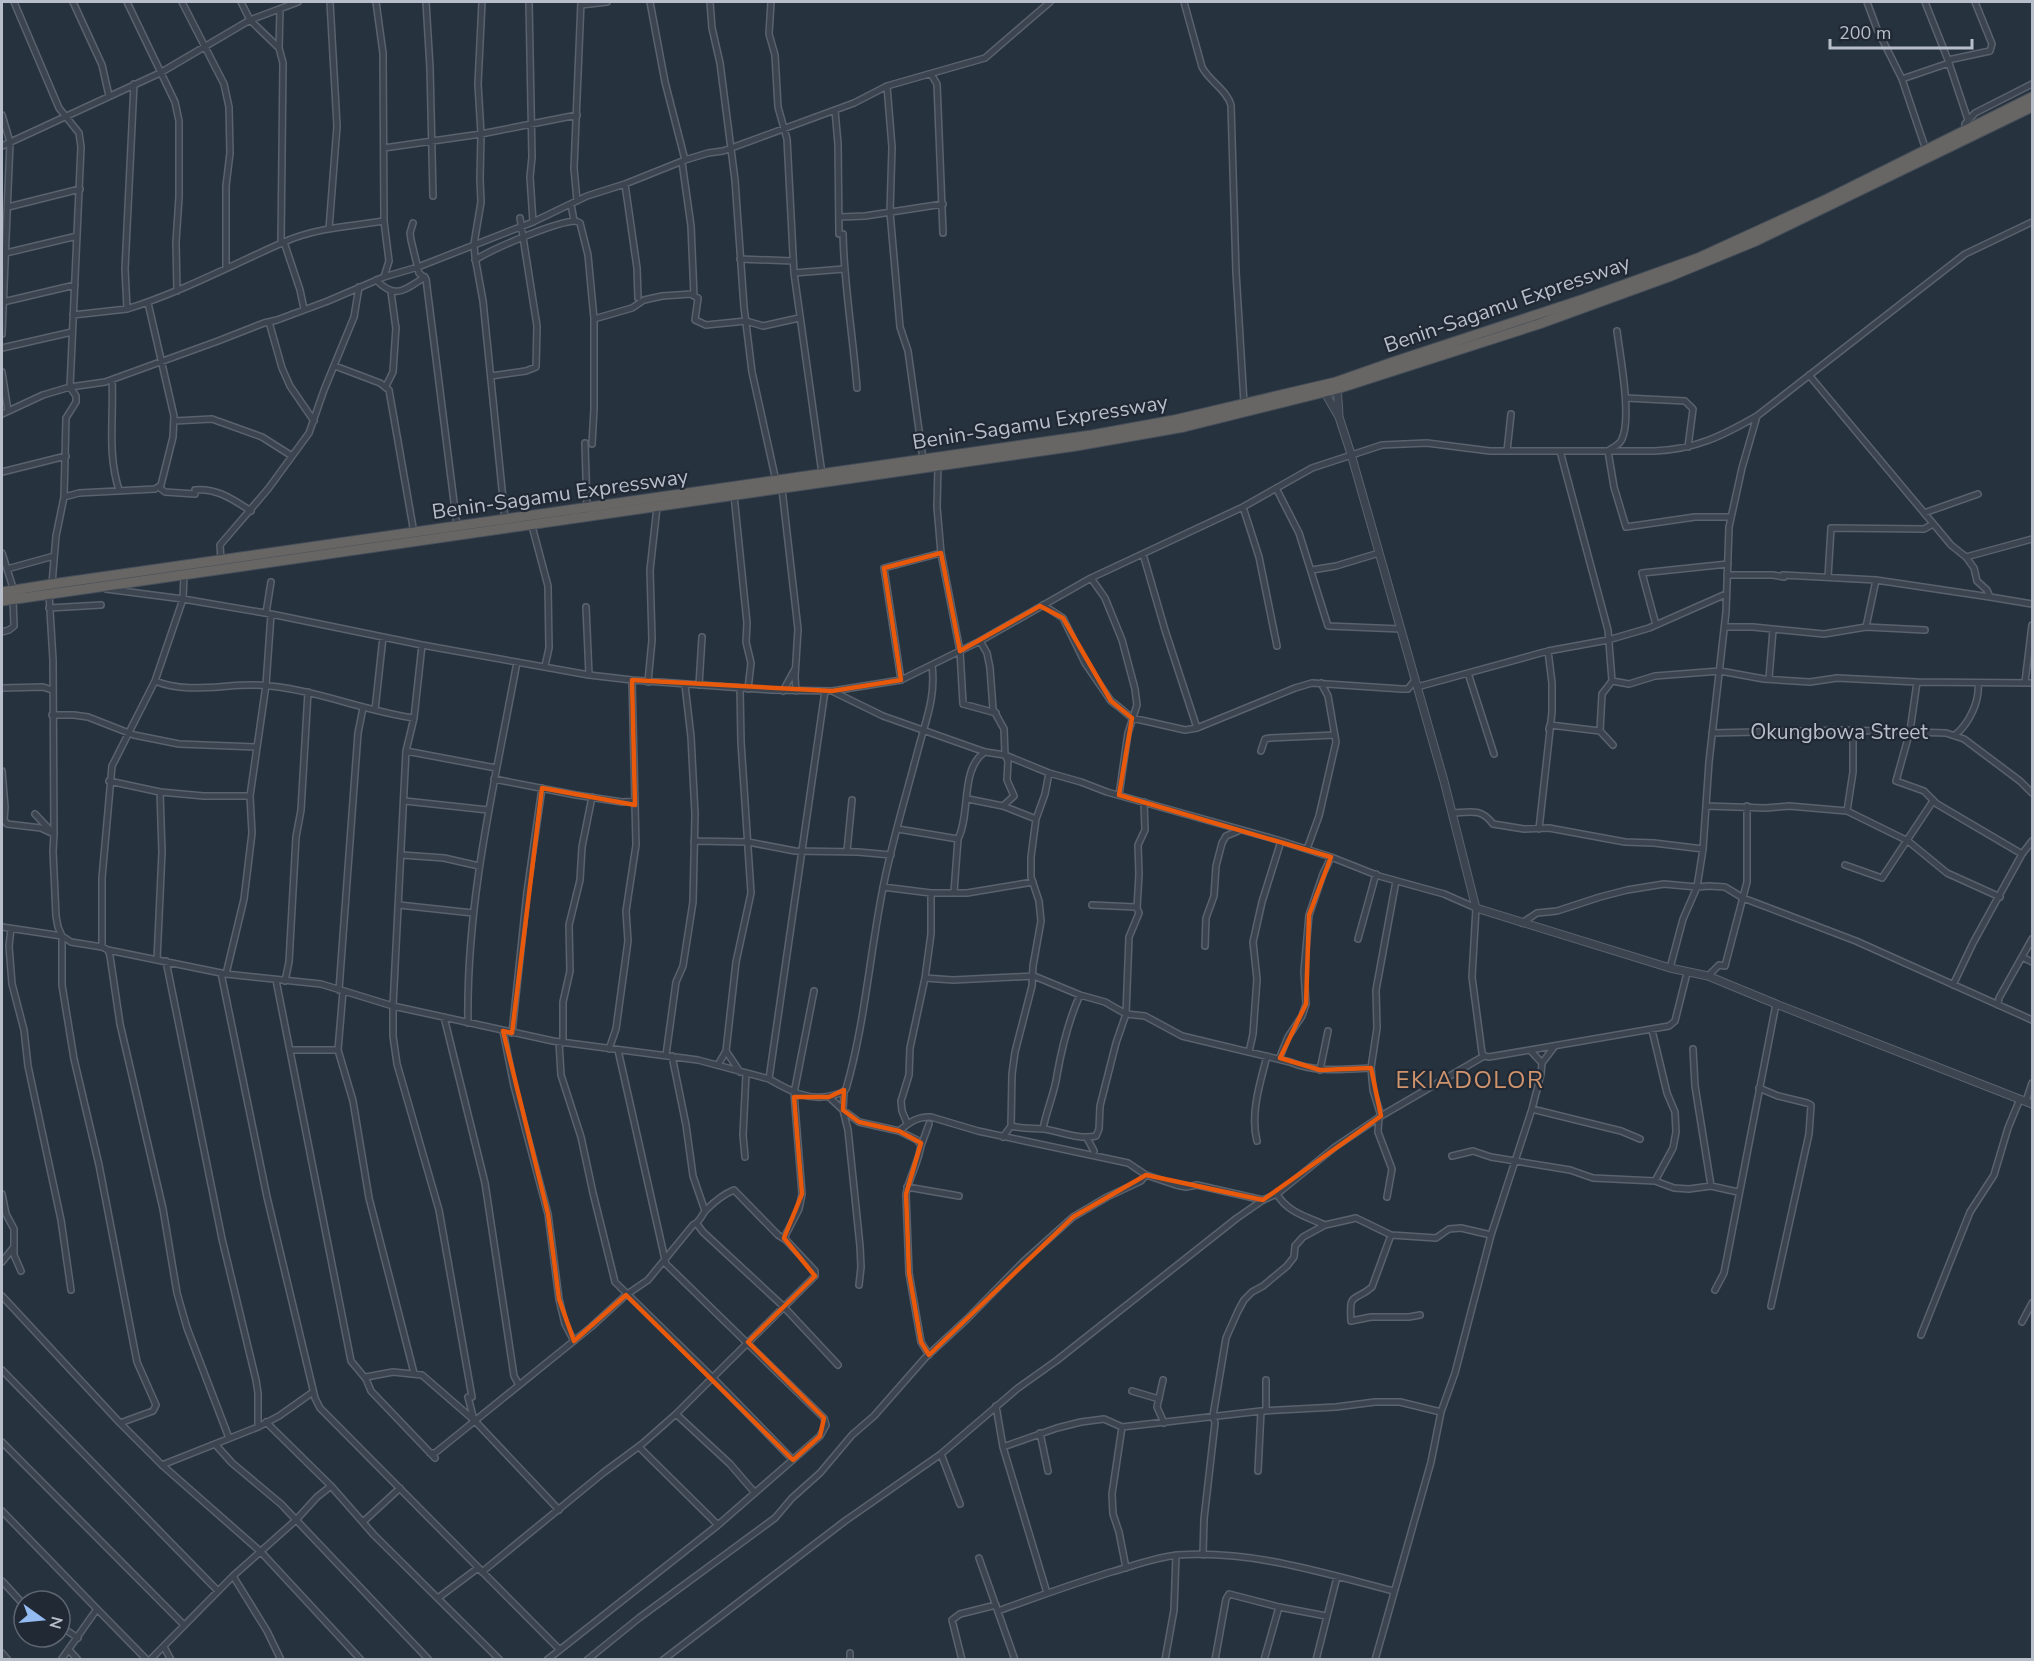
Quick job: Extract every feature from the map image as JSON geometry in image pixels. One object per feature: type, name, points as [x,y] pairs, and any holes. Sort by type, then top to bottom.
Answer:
[{"type":"highway","name":"Benin-Sagamu Expressway","points":[[1337,386],[1390,363],[1584,299],[1698,258],[1827,199],[2032,97]]},
{"type":"highway","points":[[2,601],[13,595],[49,594],[532,526],[734,495],[779,485],[1076,446],[1184,427],[1337,386],[1539,324],[1671,276],[1756,241],[2032,107]]},
{"type":"highway","name":"Benin-Sagamu Expressway","points":[[2,592],[13,595],[52,584],[506,519],[779,485],[822,474],[1100,434],[1174,420],[1244,402],[1325,388]]},
{"type":"street","points":[[14,2],[59,108],[79,133],[81,147],[70,387],[76,396],[76,402],[66,418],[64,497],[56,536],[52,584]]},
{"type":"street","points":[[73,2],[102,65],[109,96]]},
{"type":"street","points":[[127,2],[175,102],[179,121],[177,291]]},
{"type":"street","points":[[182,2],[224,84],[229,107],[230,153],[226,186],[226,268]]},
{"type":"street","points":[[241,2],[250,20],[279,48]]},
{"type":"street","points":[[2,146],[160,73],[250,20],[298,2]]},
{"type":"street","points":[[329,229],[337,126],[330,2]]},
{"type":"street","points":[[376,2],[382,53],[384,221],[389,261],[384,277]]},
{"type":"street","points":[[426,2],[433,196]]},
{"type":"street","points":[[482,2],[478,84],[481,202],[474,244],[483,301],[506,519]]},
{"type":"street","points":[[529,2],[532,123],[530,177],[533,222]]},
{"type":"street","points":[[573,220],[581,3],[607,2]]},
{"type":"street","points":[[650,2],[665,82],[685,160],[682,162],[691,226],[694,296],[698,302],[695,317],[697,322],[714,324],[746,321],[763,326],[799,318]]},
{"type":"street","points":[[710,2],[735,180],[740,259],[752,372],[779,485],[798,629],[796,691]]},
{"type":"street","points":[[771,2],[769,34],[775,55],[778,107],[785,127],[788,155],[794,273],[822,474]]},
{"type":"street","points":[[376,280],[391,292],[401,292],[421,274],[474,244],[533,222],[574,202],[685,160],[730,148],[854,103],[887,86],[985,58],[1050,2]]},
{"type":"street","points":[[1184,2],[1202,67],[1207,76],[1228,97],[1231,105],[1236,272],[1244,402]]},
{"type":"street","points":[[1867,2],[1877,29],[1902,79],[1926,150]]},
{"type":"street","points":[[1925,2],[1949,62],[1968,120]]},
{"type":"street","points":[[1902,79],[1949,62],[1990,51],[1992,44],[1976,2]]},
{"type":"street","points":[[280,9],[279,48],[283,63],[283,243],[300,290],[304,309]]},
{"type":"street","points":[[931,74],[937,84],[943,233]]},
{"type":"street","points":[[127,309],[125,269],[134,84]]},
{"type":"street","points":[[1965,131],[1965,124],[1975,113],[2032,84]]},
{"type":"street","points":[[887,86],[892,147],[890,212],[900,327],[908,351],[923,459]]},
{"type":"street","points":[[835,110],[841,234],[854,338],[857,388]]},
{"type":"street","points":[[384,148],[481,134],[577,115]]},
{"type":"street","points":[[2,116],[10,142],[2,334]]},
{"type":"street","points":[[625,184],[637,268],[638,298]]},
{"type":"street","points":[[8,207],[80,189]]},
{"type":"street","points":[[840,217],[865,216],[943,204]]},
{"type":"street","points":[[520,218],[524,238]]},
{"type":"street","points":[[520,218],[536,305]]},
{"type":"street","points":[[491,376],[526,371],[536,367],[537,326],[520,218]]},
{"type":"street","points":[[475,260],[558,224],[573,220],[580,223],[588,255],[594,320],[592,444]]},
{"type":"street","points":[[74,315],[127,309],[148,303],[283,243],[329,229],[384,221]]},
{"type":"street","points":[[99,587],[268,614],[589,675],[648,682],[783,691],[832,691],[901,680],[980,641],[1091,578],[1243,507],[1312,468],[1351,454],[1382,445],[1426,443],[1490,452],[1655,451],[1688,447],[1725,434],[1757,416],[1965,254],[2032,222]]},
{"type":"street","points":[[413,223],[410,230],[411,240],[421,274],[457,527]]},
{"type":"street","points":[[521,227],[524,238]]},
{"type":"street","points":[[6,253],[77,236]]},
{"type":"street","points":[[495,237],[496,250]]},
{"type":"street","points":[[740,259],[793,261]]},
{"type":"street","points":[[794,273],[844,270]]},
{"type":"street","points":[[2,414],[43,395],[70,387],[112,380],[384,277],[421,274]]},
{"type":"street","points":[[3,302],[75,285]]},
{"type":"street","points":[[221,560],[220,545],[251,511],[309,433],[354,317],[359,287]]},
{"type":"street","points":[[391,292],[398,338]]},
{"type":"street","points":[[594,320],[632,308],[649,299],[662,296],[694,296]]},
{"type":"street","points":[[148,303],[174,421],[168,459],[160,488]]},
{"type":"street","points":[[268,322],[290,386],[314,421]]},
{"type":"street","points":[[386,386],[393,372],[396,327]]},
{"type":"street","points":[[1608,451],[1619,444],[1623,438],[1626,398],[1617,331]]},
{"type":"street","points":[[2,348],[72,332]]},
{"type":"street","points":[[335,366],[386,386],[390,395],[414,533]]},
{"type":"street","points":[[2,372],[8,411]]},
{"type":"street","points":[[1809,375],[1951,545],[1966,557],[1974,568],[1977,581],[1990,597]]},
{"type":"street","points":[[112,380],[112,456],[119,490]]},
{"type":"street","points":[[1337,386],[1339,417]]},
{"type":"street","points":[[1325,388],[1339,417],[1351,454],[1417,683],[1476,908],[1472,976],[1484,1056]]},
{"type":"street","points":[[1626,398],[1685,401],[1693,409],[1688,447]]},
{"type":"street","points":[[1507,451],[1511,414]]},
{"type":"street","points":[[1670,968],[1683,919],[1697,888],[1699,876],[1725,627],[1731,517],[1757,416]]},
{"type":"street","points":[[174,421],[212,418],[262,437],[292,456]]},
{"type":"street","points":[[585,443],[587,508]]},
{"type":"street","points":[[1560,451],[1608,630],[1612,681],[1602,694],[1600,731]]},
{"type":"street","points":[[1608,451],[1614,487],[1626,526],[1695,517],[1731,517]]},
{"type":"street","points":[[2,472],[66,456]]},
{"type":"street","points":[[938,465],[937,507],[941,553],[960,651],[963,704],[996,713]]},
{"type":"street","points":[[64,497],[79,493],[119,490],[160,488],[165,492],[195,492],[207,489],[225,495],[251,511]]},
{"type":"street","points":[[1276,488],[1299,533],[1328,626],[1401,629]]},
{"type":"street","points":[[1924,513],[1978,494]]},
{"type":"street","points":[[734,495],[747,623],[746,642],[751,659],[748,688]]},
{"type":"street","points":[[648,682],[652,640],[650,570],[657,507]]},
{"type":"street","points":[[1243,507],[1259,557],[1277,646]]},
{"type":"street","points":[[1828,577],[1831,528],[1924,529],[1933,524]]},
{"type":"street","points":[[532,526],[548,586],[549,648],[545,666]]},
{"type":"street","points":[[1966,557],[2032,539]]},
{"type":"street","points":[[2,553],[13,595],[14,626],[2,632]]},
{"type":"street","points":[[901,680],[884,568],[941,553]]},
{"type":"street","points":[[1312,570],[1336,566],[1379,553]]},
{"type":"street","points":[[1143,554],[1197,728]]},
{"type":"street","points":[[7,569],[54,556]]},
{"type":"street","points":[[1656,625],[1642,573],[1728,564]]},
{"type":"street","points":[[184,575],[183,599],[155,681],[115,758],[109,781],[102,878],[105,949],[110,956],[120,1024],[163,1209],[177,1293],[187,1328],[230,1438]]},
{"type":"street","points":[[1727,575],[1875,580],[2032,604]]},
{"type":"street","points":[[1091,578],[1105,598],[1122,640],[1135,689],[1137,705],[1125,747],[1119,795]]},
{"type":"street","points":[[1866,627],[1875,580]]},
{"type":"street","points":[[1971,594],[1977,581]]},
{"type":"street","points":[[271,582],[266,685],[250,796],[252,833],[244,899],[224,974],[267,1197],[313,1392],[320,1408],[559,1649]]},
{"type":"street","points":[[49,594],[53,660],[53,850],[58,927],[62,936],[63,985],[74,1059],[99,1165],[137,1362],[156,1407],[153,1411],[120,1423]]},
{"type":"street","points":[[1043,605],[1063,618],[1085,663],[1111,701],[1132,718],[1185,730],[1197,728],[1295,687],[1321,683],[1402,690],[1417,683],[1468,673],[1548,651],[1608,640],[1656,625],[1726,594]]},
{"type":"street","points":[[49,608],[102,605]]},
{"type":"street","points":[[586,607],[589,675]]},
{"type":"street","points":[[2025,682],[2032,625]]},
{"type":"street","points":[[1725,627],[1753,627],[1824,634],[1866,627],[1925,630]]},
{"type":"street","points":[[1769,678],[1773,630]]},
{"type":"street","points":[[375,710],[383,637]]},
{"type":"street","points":[[699,685],[702,637]]},
{"type":"street","points":[[980,641],[988,660],[992,699],[1004,729],[1005,755],[1008,761],[1007,780],[1014,796],[1003,806]]},
{"type":"street","points":[[422,645],[414,718],[406,751],[393,1036],[397,1064],[439,1210],[475,1421]]},
{"type":"street","points":[[1539,829],[1550,725],[1552,683],[1548,651]]},
{"type":"street","points":[[468,1023],[473,913],[479,866],[517,662]]},
{"type":"street","points":[[858,1285],[861,1267],[860,1246],[848,1130],[843,1110],[844,1092],[848,1084],[862,1018],[883,886],[929,715],[933,695],[932,665]]},
{"type":"street","points":[[783,691],[795,667]]},
{"type":"street","points":[[1612,681],[1629,684],[1655,675],[1720,671],[1764,679],[1810,682],[1837,678],[1917,682],[2032,683]]},
{"type":"street","points":[[1468,673],[1494,754]]},
{"type":"street","points":[[609,1049],[616,1029],[628,941],[626,911],[636,845],[632,680]]},
{"type":"street","points":[[155,681],[176,687],[194,688],[266,685],[308,692],[363,708],[414,718]]},
{"type":"street","points":[[1917,682],[1910,731],[1896,781],[1924,791],[1933,801],[2022,854]]},
{"type":"street","points":[[1307,849],[1319,816],[1336,742],[1328,696],[1321,683]]},
{"type":"street","points":[[1955,735],[1965,728],[1976,701],[1978,683]]},
{"type":"street","points":[[685,684],[691,737],[693,902],[683,966],[676,982],[669,1056],[686,1125],[693,1176],[705,1211]]},
{"type":"street","points":[[2,688],[43,687],[52,690]]},
{"type":"street","points":[[718,1065],[726,1051],[736,962],[750,893],[740,688]]},
{"type":"street","points":[[769,1079],[825,691]]},
{"type":"street","points":[[832,691],[883,716],[985,752],[1005,755],[1049,773],[1307,849],[1396,881],[1444,894],[1476,908],[1522,923],[1687,973],[1708,976],[2026,1101]]},
{"type":"street","points":[[285,981],[289,962],[308,692]]},
{"type":"street","points":[[363,708],[358,733],[338,1050],[353,1101],[369,1198],[414,1373]]},
{"type":"street","points":[[52,714],[74,714],[95,719],[129,734],[179,744],[257,747]]},
{"type":"street","points":[[1550,725],[1600,731],[1613,745]]},
{"type":"street","points":[[1537,822],[1550,725]]},
{"type":"street","points":[[1846,730],[1853,735],[1853,772],[1847,811]]},
{"type":"street","name":"Okungbowa Street","points":[[1713,733],[1846,730],[1946,733],[1964,740],[2020,781],[2032,793]]},
{"type":"street","points":[[1261,751],[1265,739],[1269,738],[1335,735]]},
{"type":"street","points":[[406,751],[496,768]]},
{"type":"street","points":[[954,892],[958,839],[968,799],[971,771],[976,758],[985,752]]},
{"type":"street","points":[[2,770],[4,820],[7,824],[40,828],[54,834]]},
{"type":"street","points":[[1003,1137],[1011,1126],[1012,1074],[1015,1052],[1034,976],[1033,966],[1041,921],[1039,902],[1031,877],[1031,856],[1036,819],[1045,794],[1049,773]]},
{"type":"street","points":[[494,778],[622,802],[635,801]]},
{"type":"street","points":[[109,781],[160,792],[204,796],[250,796]]},
{"type":"street","points":[[512,1033],[527,892],[542,788]]},
{"type":"street","points":[[157,960],[162,852],[160,792]]},
{"type":"street","points":[[592,796],[582,848],[579,880],[569,925],[570,971],[563,1002],[561,1075],[581,1137],[592,1193],[615,1282],[626,1296],[713,1378],[793,1460]]},
{"type":"street","points":[[968,799],[1003,806],[1036,819]]},
{"type":"street","points":[[847,851],[852,800]]},
{"type":"street","points":[[405,801],[488,810]]},
{"type":"street","points":[[1845,865],[1882,878],[1933,801]]},
{"type":"street","points":[[1011,1126],[1028,1130],[1042,1129],[1087,1138],[1096,1136],[1099,1129],[1100,1106],[1126,1014],[1129,937],[1139,913],[1137,908],[1138,845],[1145,830],[1144,802]]},
{"type":"street","points":[[1706,806],[1789,806],[1847,811],[1908,841],[1947,873],[2000,897]]},
{"type":"street","points":[[1708,976],[1719,965],[1725,966],[1747,882],[1747,807]]},
{"type":"street","points":[[1452,813],[1478,812],[1487,816],[1493,824],[1524,829],[1549,828],[1625,842],[1703,849]]},
{"type":"street","points":[[35,814],[54,834]]},
{"type":"street","points":[[898,829],[958,839]]},
{"type":"street","points":[[1205,946],[1206,918],[1214,896],[1214,876],[1222,843],[1226,836],[1240,830]]},
{"type":"street","points":[[694,841],[748,843],[802,851],[847,851],[891,855]]},
{"type":"street","points":[[1249,1052],[1253,1034],[1257,979],[1253,942],[1262,902],[1281,841]]},
{"type":"street","points":[[1953,985],[1973,943],[2022,854],[2032,841]]},
{"type":"street","points":[[402,855],[444,858],[479,866]]},
{"type":"street","points":[[1279,1059],[1306,1004],[1304,971],[1309,915],[1331,857]]},
{"type":"street","points":[[1358,939],[1376,874]]},
{"type":"street","points":[[1699,876],[1709,886]]},
{"type":"street","points":[[1387,1197],[1392,1169],[1378,1132],[1380,1116],[1373,1090],[1371,1068],[1377,1028],[1376,990],[1396,881]]},
{"type":"street","points":[[883,886],[932,892],[967,893],[1033,882]]},
{"type":"street","points":[[1522,923],[1537,913],[1557,911],[1627,890],[1664,884],[1697,888],[1725,887],[1743,898],[1856,941],[2032,1020]]},
{"type":"street","points":[[907,1123],[901,1101],[909,1075],[910,1048],[925,978],[931,934],[932,892]]},
{"type":"street","points":[[399,905],[473,913]]},
{"type":"street","points":[[1092,905],[1137,908]]},
{"type":"street","points":[[2,927],[62,936],[71,942],[224,974],[311,982],[393,1006],[512,1033],[718,1065],[769,1079],[803,1097],[829,1097],[844,1092]]},
{"type":"street","points":[[10,929],[12,984],[24,1030],[28,1066],[42,1139],[61,1220],[71,1290]]},
{"type":"street","points":[[1998,1005],[2032,939]]},
{"type":"street","points":[[2022,957],[2032,962]]},
{"type":"street","points":[[166,961],[222,1239],[256,1380],[258,1427]]},
{"type":"street","points":[[663,1659],[845,1521],[941,1454],[1023,1384],[1056,1361],[1263,1200],[1277,1194],[1320,1158],[1380,1116],[1484,1056],[1554,1047],[1669,1026],[1675,1021],[1687,973]]},
{"type":"street","points":[[925,978],[953,980],[1034,976],[1080,995],[1105,1002],[1126,1014],[1145,1016],[1182,1036],[1279,1059],[1304,1068],[1320,1070],[1371,1068]]},
{"type":"street","points":[[276,980],[351,1361],[366,1379],[371,1391],[433,1455],[648,1280],[697,1224],[705,1211],[734,1190],[778,1235],[786,1240],[821,1279]]},
{"type":"street","points":[[786,1240],[785,1236],[799,1209],[802,1194],[794,1093],[814,991]]},
{"type":"street","points":[[1042,1129],[1057,1076],[1063,1043],[1080,995]]},
{"type":"street","points":[[1715,1290],[1724,1273],[1776,1004]]},
{"type":"street","points":[[444,1017],[485,1183],[514,1376],[519,1385]]},
{"type":"street","points":[[1652,1030],[1667,1093],[1675,1112],[1677,1132],[1673,1148],[1655,1181]]},
{"type":"street","points":[[503,1031],[514,1086],[548,1214],[559,1299],[565,1324],[574,1341]]},
{"type":"street","points":[[1320,1070],[1328,1031]]},
{"type":"street","points":[[1375,1659],[1431,1462],[1441,1412],[1455,1373],[1491,1235],[1532,1109],[1542,1063],[1554,1047]]},
{"type":"street","points":[[1693,1048],[1696,1096],[1711,1186]]},
{"type":"street","points":[[290,1050],[338,1050]]},
{"type":"street","points":[[547,1659],[718,1526],[820,1436],[826,1425],[824,1418],[664,1261],[618,1050]]},
{"type":"street","points":[[1530,1050],[1542,1063]]},
{"type":"street","points":[[726,1051],[743,1073],[745,1157]]},
{"type":"street","points":[[1257,1141],[1253,1126],[1260,1081],[1267,1056]]},
{"type":"street","points":[[1921,1335],[1970,1212],[1994,1175],[2008,1128],[2026,1101],[2032,1083]]},
{"type":"street","points":[[1759,1088],[1778,1096],[1808,1103],[1812,1109],[1809,1134],[1771,1306]]},
{"type":"street","points":[[829,1097],[859,1122],[899,1131],[917,1140],[921,1146]]},
{"type":"street","points":[[1532,1109],[1621,1131],[1640,1139]]},
{"type":"street","points":[[899,1131],[907,1123],[925,1116],[931,1117],[960,1127],[1128,1163],[1146,1175],[1176,1185],[1186,1187],[1197,1185],[1263,1200]]},
{"type":"street","points":[[929,1124],[906,1194],[909,1273],[921,1342],[929,1355]]},
{"type":"street","points":[[1087,1138],[1094,1151]]},
{"type":"street","points":[[1452,1156],[1473,1151],[1491,1157],[1569,1170],[1593,1178],[1655,1181],[1674,1188],[1689,1189],[1711,1186],[1738,1192]]},
{"type":"street","points":[[587,1659],[775,1518],[792,1498],[820,1473],[842,1445],[874,1416],[929,1355],[1024,1261],[1073,1217],[1141,1181],[1146,1175]]},
{"type":"street","points":[[907,1187],[959,1196]]},
{"type":"street","points":[[2,1194],[6,1214],[14,1229],[14,1255],[21,1271]]},
{"type":"street","points":[[1277,1194],[1283,1204],[1325,1225]]},
{"type":"street","points":[[1203,1555],[1204,1519],[1215,1423],[1213,1416],[1226,1338],[1244,1300],[1287,1266],[1294,1257],[1295,1246],[1303,1237],[1325,1225],[1342,1220],[1356,1218],[1391,1235],[1436,1238],[1449,1229],[1461,1228],[1491,1235]]},
{"type":"street","points":[[697,1224],[783,1306],[838,1365]]},
{"type":"street","points":[[1391,1235],[1372,1287],[1355,1296],[1350,1304],[1350,1321],[1371,1317],[1420,1315]]},
{"type":"street","points":[[2,1262],[14,1248]]},
{"type":"street","points":[[438,1598],[480,1570],[559,1510],[676,1414],[783,1306],[811,1281],[815,1276],[815,1271]]},
{"type":"street","points":[[2,1296],[120,1423],[162,1465],[261,1552],[361,1659]]},
{"type":"street","points":[[2022,1322],[2032,1303]]},
{"type":"street","points":[[2,1370],[218,1591]]},
{"type":"street","points":[[366,1379],[366,1377],[393,1372],[422,1375],[475,1421],[559,1510]]},
{"type":"street","points":[[1163,1380],[1157,1407],[1164,1423]]},
{"type":"street","points":[[1258,1471],[1266,1380]]},
{"type":"street","points":[[1132,1391],[1159,1399]]},
{"type":"street","points":[[162,1465],[258,1427],[279,1416],[313,1392]]},
{"type":"street","points":[[1003,1447],[1081,1422],[1104,1419],[1122,1427],[1213,1416],[1375,1402],[1401,1402],[1441,1412]]},
{"type":"street","points":[[996,1406],[1003,1447],[1047,1593]]},
{"type":"street","points":[[676,1414],[730,1464],[755,1493]]},
{"type":"street","points":[[266,1422],[500,1659]]},
{"type":"street","points":[[1122,1427],[1112,1494],[1113,1514],[1126,1568]]},
{"type":"street","points":[[1040,1434],[1048,1471]]},
{"type":"street","points":[[2,1442],[184,1625]]},
{"type":"street","points":[[215,1444],[232,1463],[281,1504],[429,1659]]},
{"type":"street","points":[[639,1446],[718,1526]]},
{"type":"street","points":[[941,1454],[960,1504]]},
{"type":"street","points":[[2,1511],[149,1659],[164,1647],[233,1576],[331,1486]]},
{"type":"street","points":[[363,1522],[400,1488]]},
{"type":"street","points":[[962,1659],[952,1620],[960,1614],[997,1608],[1126,1568],[1176,1556],[1255,1558],[1296,1565],[1394,1591]]},
{"type":"street","points":[[1165,1659],[1174,1610],[1176,1556]]},
{"type":"street","points":[[979,1558],[1015,1659]]},
{"type":"street","points":[[233,1576],[267,1631],[281,1659]]},
{"type":"street","points":[[1316,1659],[1336,1577]]},
{"type":"street","points":[[1215,1659],[1226,1599],[1229,1594],[1279,1608],[1326,1616]]},
{"type":"street","points":[[1264,1659],[1279,1608]]},
{"type":"street","points":[[61,1659],[97,1609]]},
{"type":"street","points":[[72,1634],[78,1638]]},
{"type":"street","points":[[164,1647],[171,1659]]},
{"type":"street","points":[[69,1650],[78,1659]]},
{"type":"street","points":[[2,1653],[8,1659]]},
{"type":"highlighted area","points":[[941,553],[960,651],[1040,606],[1063,618],[1111,701],[1132,718],[1119,795],[1331,857],[1309,915],[1306,1004],[1280,1058],[1320,1070],[1371,1068],[1381,1116],[1263,1200],[1146,1175],[1073,1217],[929,1355],[921,1342],[909,1273],[906,1194],[921,1143],[899,1131],[859,1122],[843,1110],[844,1090],[829,1097],[794,1097],[802,1194],[784,1238],[815,1276],[748,1342],[824,1418],[820,1436],[793,1460],[626,1295],[574,1341],[559,1299],[548,1214],[503,1031],[512,1033],[542,788],[635,805],[632,680],[832,691],[901,680],[884,568]]},
{"type":"district","name":"EKIADOLOR","points":[[1470,1080]]}]
